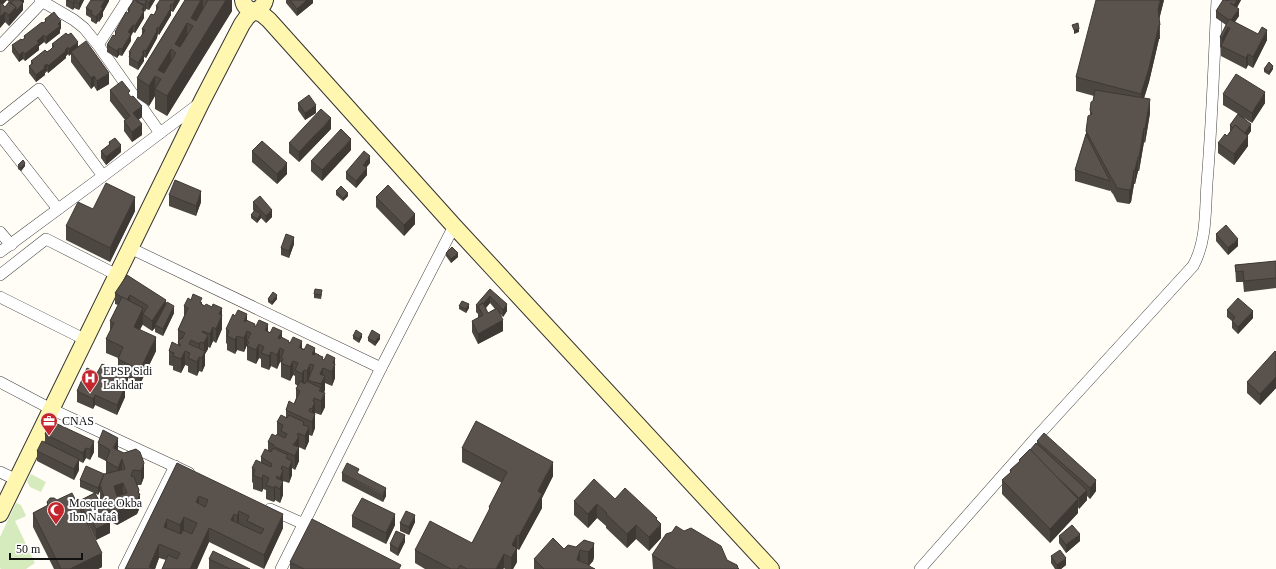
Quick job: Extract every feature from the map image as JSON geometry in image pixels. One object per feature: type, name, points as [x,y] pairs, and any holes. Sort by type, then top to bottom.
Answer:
[{"type":"main road","points":[[0,514],[202,101],[247,17],[251,3],[266,17],[454,226],[771,569]]},
{"type":"street","points":[[98,45],[127,0]]},
{"type":"street","points":[[920,569],[1033,441],[1194,266],[1203,240],[1211,137],[1217,0]]},
{"type":"street","points":[[0,46],[42,1],[74,20],[84,28],[134,89],[160,133]]},
{"type":"street","points":[[0,120],[39,89],[103,176]]},
{"type":"street","points":[[0,252],[202,101]]},
{"type":"street","points":[[0,135],[58,210]]},
{"type":"street","points":[[281,569],[381,368],[454,226]]},
{"type":"street","points":[[0,232],[10,244]]},
{"type":"street","points":[[0,275],[46,239],[117,275]]},
{"type":"street","points":[[130,248],[381,368]]},
{"type":"street","points":[[0,297],[86,340]]},
{"type":"street","points":[[0,382],[52,409],[196,476]]},
{"type":"street","points":[[124,569],[175,466]]},
{"type":"street","points":[[0,472],[17,480]]},
{"type":"street","points":[[260,505],[317,528],[330,535]]},
{"type":"green space","points":[[31,474],[46,482],[41,492],[30,487],[27,481]]},
{"type":"green space","points":[[16,503],[21,505],[26,516],[15,521],[35,563],[26,569],[1,569],[0,537]]},
{"type":"building","points":[[14,0],[20,0],[23,3],[16,11],[16,7],[11,3]]},
{"type":"building","points":[[67,0],[81,0],[79,3],[74,1],[73,3]]},
{"type":"building","points":[[91,0],[105,0],[101,7],[103,8],[96,17],[91,14],[92,11],[86,8]]},
{"type":"building","points":[[134,0],[151,0],[149,3],[146,1],[145,5],[136,1],[144,6],[142,10],[144,11],[135,26],[133,25],[128,32],[131,34],[122,49],[119,48],[117,51],[107,45],[113,35],[115,36],[115,32],[126,12],[128,13],[130,10],[128,9]]},
{"type":"building","points":[[160,0],[175,0],[173,5],[171,4],[171,8],[159,28],[158,27],[156,30],[157,31],[146,51],[144,50],[142,53],[144,53],[138,63],[129,57],[131,53],[129,52],[138,37],[140,38],[145,30],[142,29],[151,14],[154,15],[158,7],[156,6]]},
{"type":"building","points":[[185,0],[201,0],[191,18],[196,21],[208,0],[226,0],[167,96],[155,89],[161,79],[155,76],[149,86],[137,78]],"holes":[[[187,23],[193,26],[180,47],[175,44]],[[171,49],[176,53],[164,73],[158,70]]]},
{"type":"building","points":[[290,0],[307,0],[297,9]]},
{"type":"building","points":[[1096,0],[1160,0],[1158,10],[1160,25],[1141,94],[1076,77]]},
{"type":"building","points":[[1223,0],[1237,0],[1234,5],[1230,3],[1239,9],[1231,20],[1216,11]]},
{"type":"building","points":[[0,2],[5,7],[9,2],[16,7],[9,15],[5,12],[0,17]]},
{"type":"building","points":[[54,12],[61,21],[58,24],[60,26],[46,37],[44,35],[37,41],[39,43],[25,54],[23,52],[19,55],[12,45],[25,38],[24,36],[42,22],[43,23],[46,21],[45,19]]},
{"type":"building","points":[[1229,19],[1258,34],[1262,27],[1267,30],[1253,57],[1248,54],[1246,58],[1221,46],[1230,28],[1228,27],[1222,38],[1220,37]]},
{"type":"building","points":[[1078,23],[1079,29],[1074,30],[1072,25]]},
{"type":"building","points":[[66,33],[68,35],[71,33],[78,42],[69,49],[68,47],[65,50],[66,51],[48,66],[47,64],[44,66],[45,68],[36,75],[29,66],[33,63],[31,61],[45,50],[47,52],[50,50],[54,46],[52,44]]},
{"type":"building","points":[[86,41],[109,73],[97,81],[94,76],[91,78],[71,52]]},
{"type":"building","points":[[1269,62],[1273,66],[1269,72],[1264,69]]},
{"type":"building","points":[[1236,74],[1265,92],[1252,113],[1223,94]]},
{"type":"building","points":[[122,81],[130,91],[128,93],[131,97],[133,96],[142,106],[133,113],[142,124],[132,132],[124,121],[130,116],[110,90]]},
{"type":"building","points":[[1095,90],[1150,99],[1139,157],[1134,170],[1131,189],[1129,190],[1117,188],[1086,131],[1088,116],[1092,114],[1090,110],[1091,102],[1093,101]]},
{"type":"building","points":[[309,95],[316,105],[305,113],[298,103]]},
{"type":"building","points":[[321,109],[331,118],[299,152],[289,143]]},
{"type":"building","points":[[1238,114],[1251,124],[1245,133],[1235,125],[1233,128],[1230,125]]},
{"type":"building","points":[[1235,125],[1248,136],[1234,154],[1218,143],[1225,134],[1227,136]]},
{"type":"building","points":[[341,129],[351,139],[322,170],[311,161]]},
{"type":"building","points":[[1086,134],[1090,142],[1110,181],[1075,170]]},
{"type":"building","points":[[115,138],[121,145],[106,157],[101,151]]},
{"type":"building","points":[[262,141],[287,163],[277,174],[252,151]]},
{"type":"building","points":[[364,151],[370,156],[363,165],[367,168],[356,181],[346,172]]},
{"type":"building","points":[[23,160],[25,163],[21,168],[18,165]]},
{"type":"building","points":[[175,180],[201,191],[196,206],[169,195]]},
{"type":"building","points":[[106,183],[135,197],[110,248],[66,226],[78,202],[93,209]]},
{"type":"building","points":[[388,185],[415,214],[404,225],[376,197]]},
{"type":"building","points":[[341,186],[348,193],[343,198],[336,191]]},
{"type":"building","points":[[260,196],[272,210],[266,216],[253,202]]},
{"type":"building","points":[[255,210],[261,214],[257,219],[251,215]]},
{"type":"building","points":[[1226,225],[1238,239],[1228,248],[1216,234]]},
{"type":"building","points":[[286,234],[294,237],[289,251],[281,248]]},
{"type":"building","points":[[452,247],[458,253],[451,259],[446,253]]},
{"type":"building","points":[[1276,261],[1276,278],[1244,281],[1243,271],[1236,272],[1235,265]]},
{"type":"building","points":[[127,275],[166,300],[152,321],[143,314],[148,306],[130,295],[127,300],[115,293]]},
{"type":"building","points":[[315,289],[322,290],[321,295],[314,294]]},
{"type":"building","points":[[490,289],[507,304],[503,310],[490,296],[483,304],[478,307],[476,305]]},
{"type":"building","points":[[273,292],[277,295],[272,302],[268,299]]},
{"type":"building","points":[[193,294],[202,298],[200,302],[205,306],[206,304],[212,307],[213,304],[222,308],[219,314],[222,315],[216,329],[213,327],[210,334],[203,331],[202,332],[208,335],[204,343],[200,342],[199,344],[191,340],[189,344],[205,351],[202,358],[199,357],[197,362],[188,358],[190,353],[185,351],[181,359],[173,356],[174,353],[169,351],[172,342],[180,346],[178,343],[180,338],[182,339],[185,333],[178,330],[188,308],[184,306],[188,298],[191,300]]},
{"type":"building","points":[[122,297],[143,308],[134,327],[156,337],[140,370],[118,359],[123,347],[106,339],[114,323],[110,321]]},
{"type":"building","points":[[1238,298],[1253,311],[1238,327],[1232,321],[1235,317],[1227,310]]},
{"type":"building","points":[[462,301],[469,304],[466,309],[459,306]]},
{"type":"building","points":[[167,302],[174,306],[163,329],[155,325]]},
{"type":"building","points":[[483,303],[488,313],[497,308],[503,320],[478,334],[472,321],[483,315],[478,306]]},
{"type":"building","points":[[238,310],[247,314],[244,321],[245,322],[246,320],[255,324],[254,326],[256,326],[259,320],[268,324],[265,330],[270,333],[273,327],[282,331],[278,338],[280,339],[281,337],[290,343],[293,337],[302,341],[299,347],[304,350],[307,344],[315,348],[312,354],[314,355],[315,353],[323,357],[322,359],[324,360],[327,354],[335,358],[333,363],[335,364],[332,372],[323,368],[320,374],[325,376],[321,384],[315,383],[308,380],[314,365],[310,364],[307,371],[304,370],[302,374],[295,370],[298,363],[293,361],[290,367],[281,363],[284,350],[280,348],[277,355],[271,352],[269,356],[261,353],[264,347],[259,344],[256,350],[247,346],[249,342],[247,341],[251,333],[247,331],[244,338],[237,336],[235,340],[227,336],[229,331],[226,329],[233,314],[235,316]]},
{"type":"building","points":[[356,330],[362,334],[359,339],[353,336]]},
{"type":"building","points":[[372,330],[380,335],[375,342],[368,338]]},
{"type":"building","points":[[1275,351],[1276,377],[1260,394],[1247,382]]},
{"type":"building","points":[[102,364],[117,371],[120,366],[128,369],[123,381],[116,378],[111,388],[116,390],[119,384],[125,387],[117,405],[95,395],[93,399],[77,391],[87,368],[97,373]]},
{"type":"building","points":[[300,381],[305,384],[306,381],[321,388],[319,391],[325,393],[321,401],[314,398],[313,401],[315,402],[312,409],[310,408],[309,411],[315,414],[312,422],[286,410],[289,401],[294,404],[300,391],[296,389]]},
{"type":"building","points":[[281,415],[287,418],[289,415],[304,422],[303,425],[309,427],[305,436],[298,433],[297,435],[299,436],[293,445],[299,447],[295,456],[273,446],[274,445],[268,442],[272,434],[276,436],[277,434],[285,438],[287,434],[281,431],[283,425],[277,422]]},
{"type":"building","points":[[51,421],[94,441],[90,449],[86,448],[83,453],[45,434]]},
{"type":"building","points":[[476,421],[553,462],[538,491],[542,494],[519,536],[517,535],[512,545],[517,548],[511,558],[504,554],[496,569],[467,569],[460,565],[458,569],[451,569],[415,550],[430,521],[472,543],[507,472],[462,448]]},
{"type":"building","points":[[103,430],[118,438],[113,448],[124,453],[136,449],[140,452],[144,463],[141,471],[133,470],[131,476],[134,477],[139,490],[138,493],[140,494],[137,500],[117,511],[107,506],[100,485],[104,474],[125,469],[122,459],[118,468],[106,461],[110,450],[98,443]],"holes":[[[123,483],[127,493],[117,496],[114,486]]]},
{"type":"building","points":[[1044,433],[1096,480],[1090,488],[1037,441]]},
{"type":"building","points":[[42,441],[79,459],[74,469],[37,451]]},
{"type":"building","points":[[1036,443],[1087,490],[1079,498],[1030,450]]},
{"type":"building","points":[[273,448],[288,455],[286,458],[292,461],[289,469],[282,466],[281,469],[283,470],[280,478],[277,476],[276,478],[283,481],[280,489],[275,486],[274,488],[266,485],[269,478],[263,475],[262,479],[253,475],[255,470],[252,468],[256,460],[271,467],[272,464],[261,457],[265,449],[271,452]]},
{"type":"building","points":[[1030,449],[1078,499],[1050,529],[1002,480],[1011,472],[1010,470]]},
{"type":"building","points":[[177,463],[283,514],[264,555],[209,528],[190,569],[162,569],[168,555],[177,559],[180,553],[159,544],[149,567],[154,569],[125,569]],"holes":[[[199,496],[208,500],[205,507],[196,502]],[[239,511],[249,516],[247,521],[264,529],[261,534],[231,520],[234,514],[237,516]],[[184,517],[197,523],[192,534],[183,530],[181,534],[164,527],[167,519],[180,525]]]},
{"type":"building","points":[[347,463],[359,469],[357,473],[386,488],[383,494],[342,473]]},
{"type":"building","points":[[86,466],[104,474],[98,488],[80,480]]},
{"type":"building","points":[[594,479],[615,499],[625,488],[657,518],[656,519],[661,524],[649,537],[636,525],[627,534],[597,504],[588,514],[574,501]]},
{"type":"building","points":[[72,493],[102,553],[70,569],[61,569],[33,513],[48,505],[47,502],[50,498],[57,500]]},
{"type":"building","points":[[95,493],[110,522],[96,529],[88,513],[86,515],[79,501]]},
{"type":"building","points":[[362,498],[395,514],[386,533],[352,516]]},
{"type":"building","points":[[406,511],[415,515],[409,527],[400,523]]},
{"type":"building","points":[[312,519],[401,565],[399,569],[304,569],[290,562]]},
{"type":"building","points":[[1072,525],[1080,534],[1066,545],[1059,536]]},
{"type":"building","points":[[676,526],[684,531],[691,528],[721,546],[727,560],[737,565],[739,569],[676,569],[652,555],[666,534],[672,532]]},
{"type":"building","points":[[396,531],[405,535],[398,549],[390,544]]},
{"type":"building","points":[[553,538],[564,549],[568,545],[576,547],[584,540],[594,543],[593,547],[588,552],[580,550],[577,560],[595,569],[544,569],[534,559]]},
{"type":"building","points":[[1060,550],[1066,558],[1057,565],[1051,556]]},
{"type":"building","points":[[213,551],[250,569],[230,569],[209,559]]},
{"type":"place","name":"EPSP Sidi Lakhdar","points":[[90,393]]},
{"type":"place","name":"CNAS","points":[[49,436]]},
{"type":"place","name":"Mosquée Okba Ibn Nafaâ","points":[[56,525]]}]
